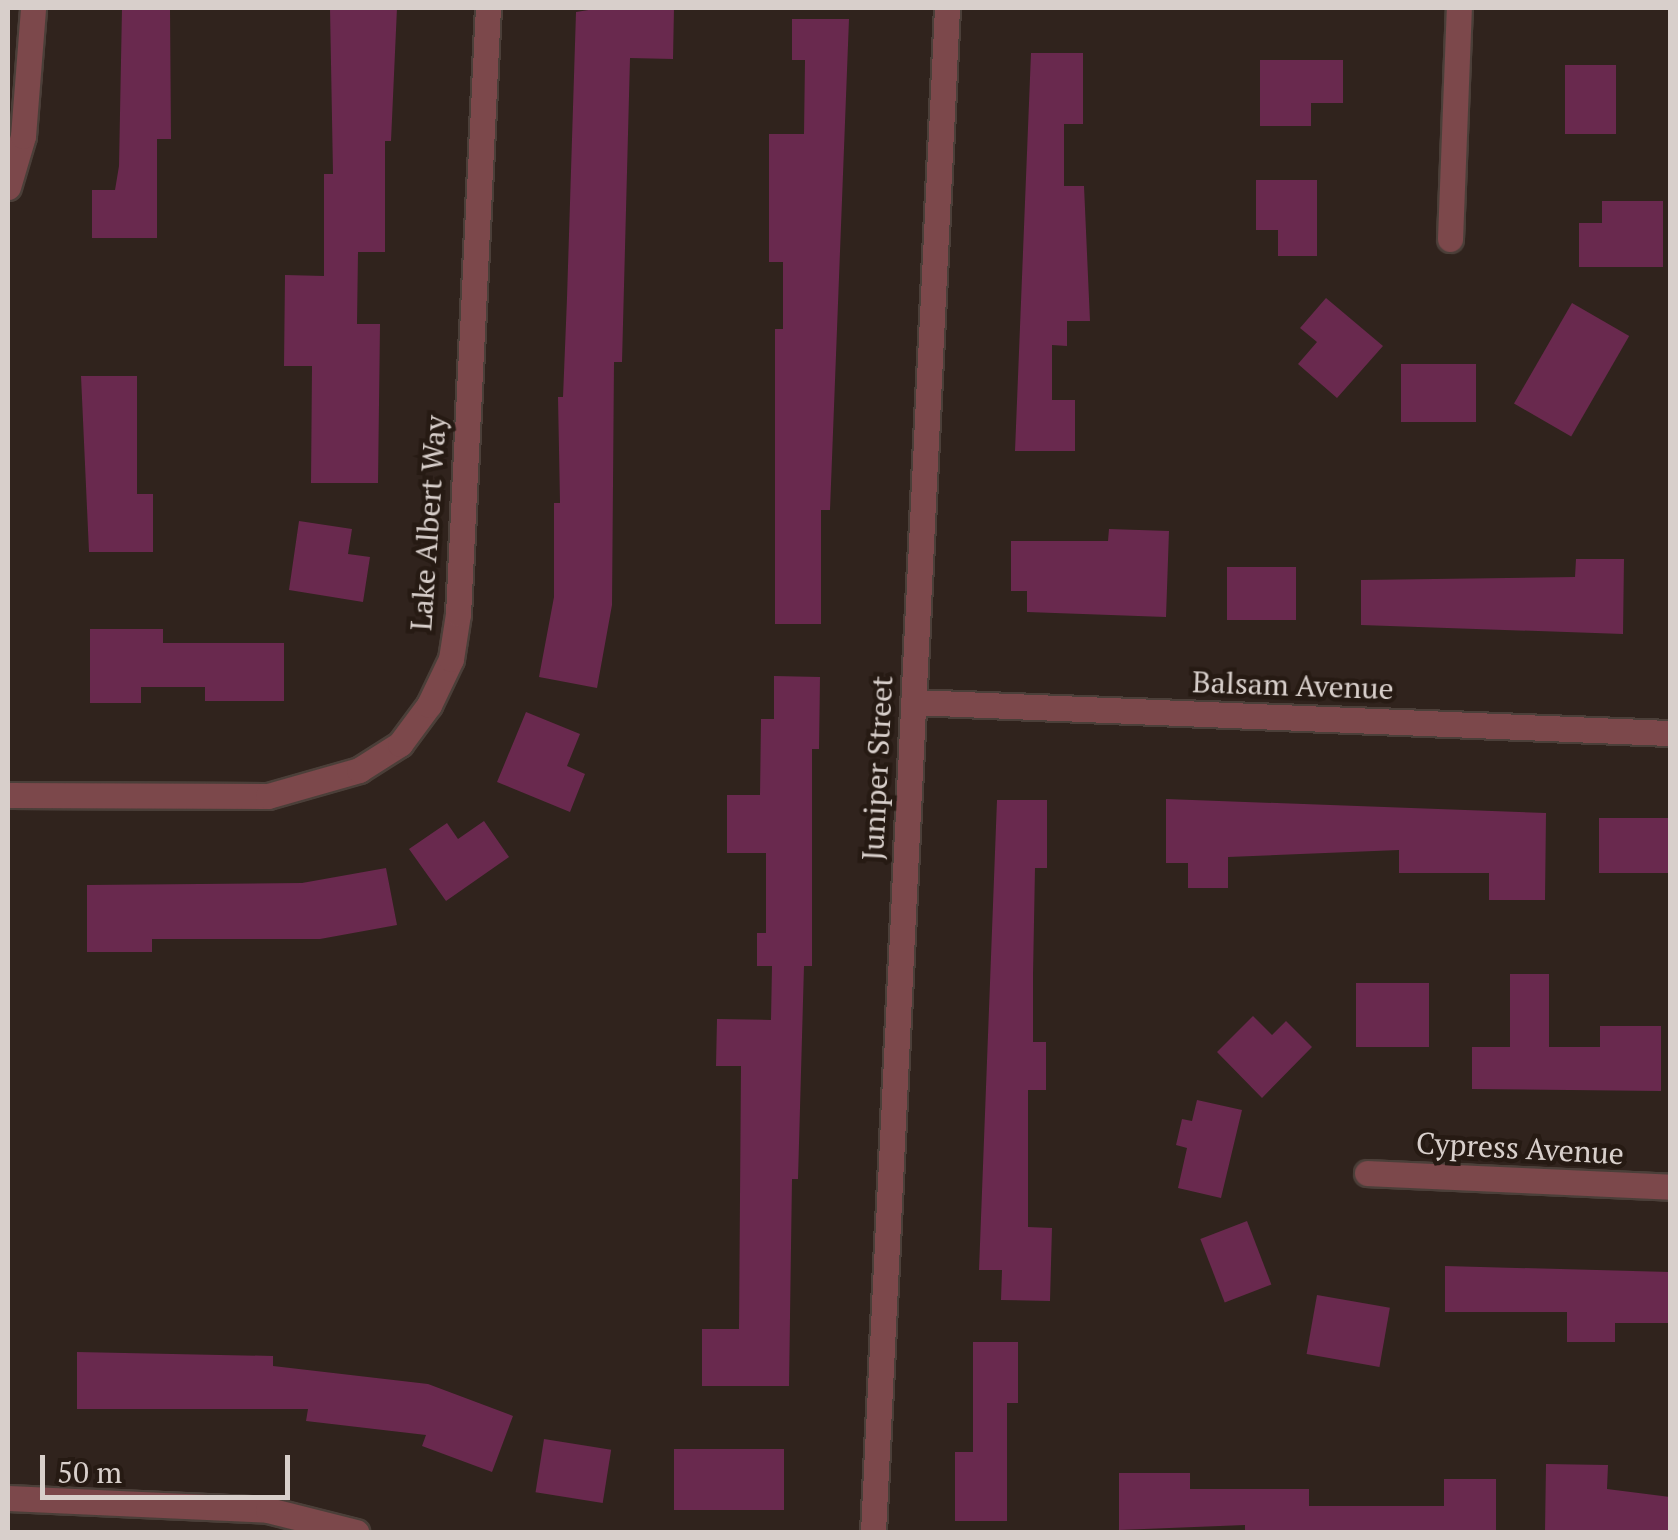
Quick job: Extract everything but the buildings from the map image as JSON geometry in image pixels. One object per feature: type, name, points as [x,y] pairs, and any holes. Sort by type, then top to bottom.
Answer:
[{"type":"street","points":[[8,187],[22,136],[33,8]]},
{"type":"street","name":"Lake Albert Way","points":[[8,795],[268,796],[359,770],[400,744],[428,704],[451,658],[458,614],[488,8]]},
{"type":"street","name":"Juniper Street","points":[[872,1532],[946,8]]},
{"type":"street","points":[[1450,239],[1459,8]]},
{"type":"street","name":"Balsam Avenue","points":[[913,702],[1670,734]]},
{"type":"street","name":"Cypress Avenue","points":[[1367,1174],[1670,1187]]},
{"type":"street","points":[[8,1498],[268,1510],[356,1532]]}]
